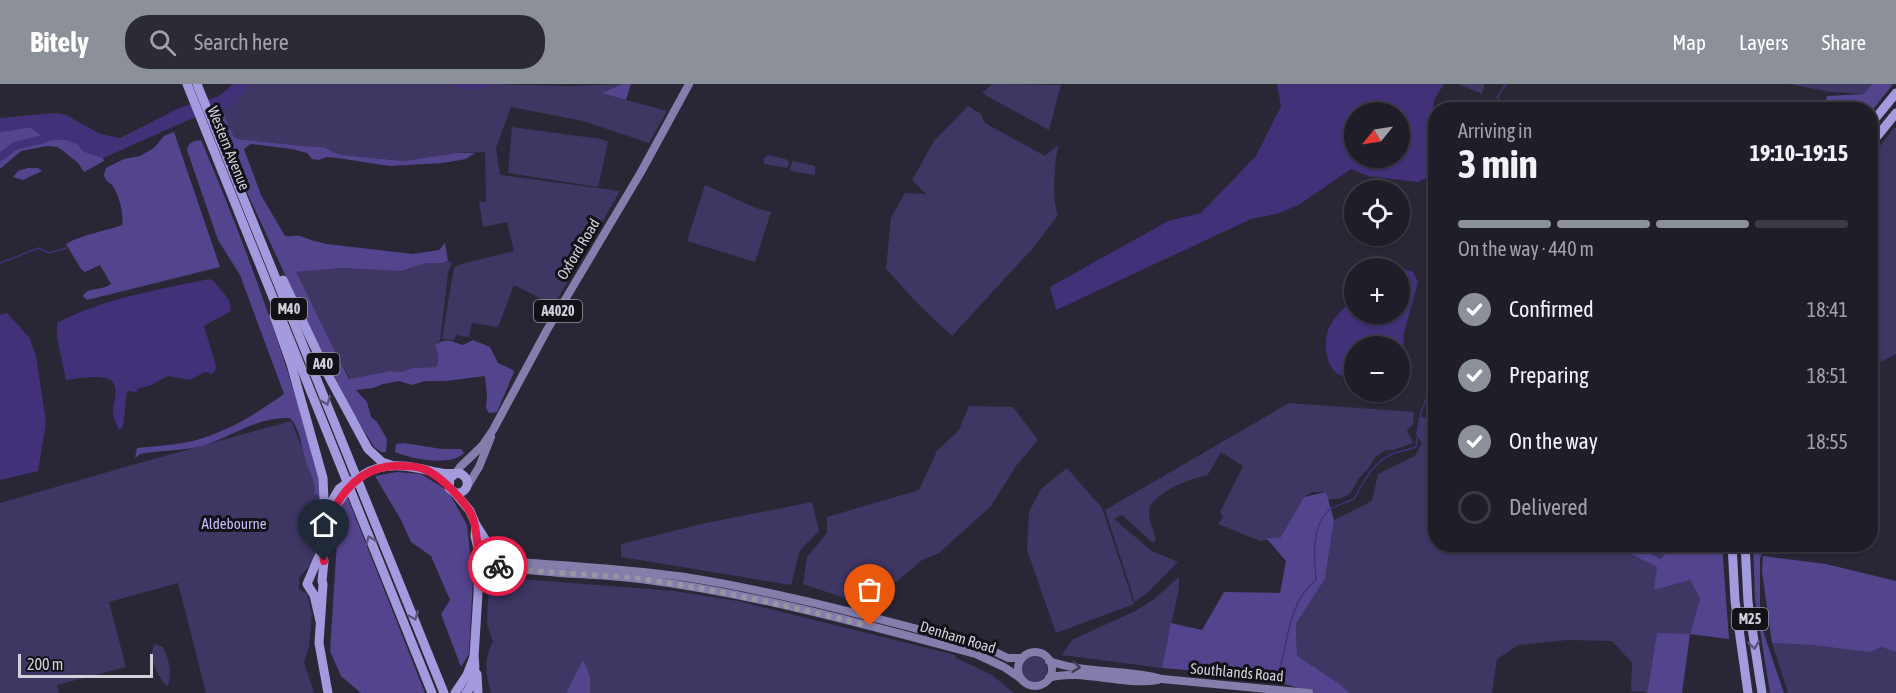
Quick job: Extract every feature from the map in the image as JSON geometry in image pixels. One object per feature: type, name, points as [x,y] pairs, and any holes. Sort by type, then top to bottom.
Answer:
[{"type":"highway","name":"Western Avenue","points":[[187,84],[198,98],[243,222]]},
{"type":"highway","name":"Western Avenue","points":[[197,84],[198,98]]},
{"type":"highway","points":[[1878,115],[1896,93]]},
{"type":"highway","points":[[1878,135],[1896,113]]},
{"type":"highway","name":"Western Avenue","points":[[207,121],[224,153]]},
{"type":"highway","name":"A40","points":[[224,153],[327,373],[368,448],[377,458],[391,465]]},
{"type":"highway","name":"M40","points":[[224,153],[444,693]]},
{"type":"highway","points":[[243,222],[291,364],[323,478],[329,490],[335,493]]},
{"type":"highway","name":"M40","points":[[243,222],[431,688]]},
{"type":"highway","points":[[368,448],[375,468]]},
{"type":"highway","points":[[325,518],[335,493],[375,468],[391,465],[418,468],[432,473],[464,476],[468,485],[470,511]]},
{"type":"highway","points":[[432,473],[470,511],[476,525],[494,552],[497,560],[478,586]]},
{"type":"highway","points":[[453,492],[448,481],[455,474]]},
{"type":"highway","points":[[323,478],[325,518],[322,549],[324,561],[319,643],[326,693]]},
{"type":"highway","points":[[325,518],[353,483]]},
{"type":"highway","points":[[453,492],[464,491],[468,485]]},
{"type":"highway","points":[[455,693],[464,689],[473,692],[476,669],[474,657],[480,559],[475,536],[476,525]]},
{"type":"highway","points":[[320,621],[308,580],[322,549]]},
{"type":"highway","points":[[480,559],[484,551],[494,552]]},
{"type":"highway","name":"M25","points":[[1732,552],[1735,601],[1748,693]]},
{"type":"highway","name":"M25","points":[[1745,552],[1748,602],[1762,693]]},
{"type":"highway","points":[[480,559],[485,567],[494,565]]},
{"type":"highway","points":[[308,580],[316,576],[322,582]]},
{"type":"highway","points":[[311,590],[318,591],[322,582]]},
{"type":"highway","points":[[455,693],[467,675],[474,657]]},
{"type":"highway","points":[[325,676],[336,693]]},
{"type":"main road","name":"Oxford Road","points":[[455,474],[482,446],[493,430],[547,330],[641,172],[689,84]]},
{"type":"main road","name":"Oxford Road","points":[[468,485],[488,449],[493,430]]},
{"type":"main road","name":"Denham Road","points":[[494,552],[503,558],[517,562],[640,571],[760,591],[983,646],[1008,658],[1022,658]]},
{"type":"main road","name":"Denham Road","points":[[494,565],[525,571],[646,580],[782,604],[976,654],[1004,667],[1020,678]]},
{"type":"main road","points":[[1050,661],[1051,670],[1048,678],[1042,684],[1032,685],[1020,678],[1018,668],[1022,658],[1031,652],[1037,652],[1059,664],[1144,674],[1162,679]]},
{"type":"main road","points":[[1048,678],[1064,674],[1144,682],[1162,679]]},
{"type":"main road","name":"Southlands Road","points":[[1162,679],[1309,693]]},
{"type":"green space","points":[[250,84],[453,84],[472,89],[493,84],[571,86],[623,84],[601,93],[667,111],[649,143],[583,121],[511,107],[496,148],[500,175],[620,191],[554,305],[514,285],[498,327],[472,323],[469,337],[456,335],[454,340],[442,339],[454,267],[514,251],[507,222],[483,227],[479,201],[486,202],[485,152],[456,153],[404,161],[343,155],[324,147],[238,139],[234,137],[222,110],[235,105]]},
{"type":"green space","points":[[992,84],[1061,85],[1049,130],[982,93]]},
{"type":"green space","points":[[1458,84],[1485,84],[1482,94]]},
{"type":"green space","points":[[1790,84],[1872,84],[1864,94],[1830,92]]},
{"type":"green space","points":[[968,106],[981,114],[985,123],[1045,156],[1058,145],[1054,190],[1058,215],[1034,247],[952,336],[886,269],[891,218],[905,193],[926,194],[912,180],[934,141]]},
{"type":"green space","points":[[512,127],[601,139],[608,142],[598,187],[508,173]]},
{"type":"green space","points":[[1896,128],[1896,354],[1878,363],[1878,149]]},
{"type":"green space","points":[[768,155],[786,159],[789,162],[787,168],[764,164],[763,159]]},
{"type":"green space","points":[[794,161],[815,166],[815,175],[791,171]]},
{"type":"green space","points":[[705,185],[756,208],[771,212],[755,262],[687,241]]},
{"type":"green space","points":[[452,262],[448,273],[440,341],[435,345],[438,356],[436,367],[412,368],[402,372],[390,371],[350,379],[295,272],[341,268],[401,271],[426,263]]},
{"type":"green space","points":[[1289,403],[1414,412],[1413,425],[1407,430],[1413,443],[1394,450],[1386,450],[1375,457],[1350,494],[1342,498],[1328,500],[1325,492],[1312,492],[1304,497],[1280,538],[1260,541],[1218,524],[1223,517],[1220,512],[1243,466],[1221,452],[1207,476],[1172,488],[1151,505],[1149,515],[1156,540],[1153,543],[1122,515],[1114,519],[1152,551],[1178,562],[1135,602],[1105,510]]},
{"type":"green space","points":[[969,406],[1013,407],[1038,440],[1016,466],[991,506],[939,553],[922,560],[868,606],[803,584],[807,557],[827,533],[827,517],[919,490],[937,451],[959,430]]},
{"type":"green space","points":[[1419,417],[1428,418],[1428,552],[1626,552],[1690,580],[1700,599],[1690,634],[1657,634],[1647,692],[1631,691],[1632,663],[1612,641],[1567,640],[1518,645],[1497,659],[1492,693],[1350,693],[1297,657],[1296,624],[1325,579],[1334,520],[1372,501],[1378,474],[1415,456],[1422,443],[1416,434]]},
{"type":"green space","name":"Aldebourne","points":[[291,421],[322,495],[313,562],[299,578],[299,589],[307,594],[312,614],[309,647],[304,662],[314,693],[206,693],[178,583],[109,602],[126,667],[57,685],[59,693],[0,693],[0,503]]},
{"type":"green space","points":[[1067,468],[1102,508],[1134,604],[1056,633],[1027,550],[1029,512],[1041,489]]},
{"type":"green space","points":[[812,502],[819,531],[800,550],[791,585],[621,557],[621,544],[701,524]]},
{"type":"green space","points":[[1646,552],[1668,552],[1660,559]]},
{"type":"green space","points":[[1179,577],[1179,588],[1162,668],[1062,655],[1072,640],[1135,611],[1153,600]]},
{"type":"green space","points":[[508,578],[674,591],[738,601],[955,655],[956,658],[992,675],[1014,693],[590,693],[590,676],[583,661],[566,693],[491,693],[486,667],[493,641],[487,624],[488,596]]},
{"type":"green space","points":[[1772,643],[1881,647],[1896,652],[1896,693],[1788,693]]},
{"type":"green space","points":[[155,644],[163,647],[167,656],[170,671],[168,686],[162,681],[152,660]]},
{"type":"green space","points":[[1034,656],[1043,660],[1047,669],[1043,678],[1034,682],[1025,678],[1021,669],[1025,660]]},
{"type":"shaded area","points":[[232,84],[250,84],[235,105],[193,118],[103,158],[83,151],[80,146],[67,140],[32,142],[42,135],[30,127],[0,132],[0,118],[55,113],[66,115],[100,134],[120,138],[181,107],[217,97]]},
{"type":"shaded area","points":[[453,84],[492,84],[472,90]]},
{"type":"shaded area","points":[[623,84],[631,84],[626,100],[601,93]]},
{"type":"shaded area","points":[[1277,84],[1444,84],[1434,102],[1428,102],[1428,177],[1418,182],[1368,176],[1351,169],[1300,204],[1280,213],[1251,219],[1056,310],[1050,287],[1168,221],[1201,213],[1256,156],[1281,106]]},
{"type":"shaded area","points":[[1872,84],[1893,84],[1878,103],[1826,102],[1827,96],[1864,94]]},
{"type":"shaded area","points":[[222,110],[234,137],[238,139],[324,147],[343,155],[404,161],[456,153],[475,153],[466,159],[443,163],[390,166],[327,157],[319,160],[312,159],[307,153],[292,149],[251,144],[244,149],[261,195],[285,236],[300,236],[326,244],[413,254],[439,250],[445,243],[448,261],[443,263],[426,263],[401,271],[341,268],[296,272],[349,379],[390,371],[402,372],[412,368],[436,367],[438,356],[435,345],[446,340],[463,345],[473,340],[490,347],[498,363],[514,372],[497,412],[489,413],[486,408],[485,376],[425,381],[412,385],[399,381],[356,390],[367,402],[371,417],[377,422],[387,439],[386,452],[381,452],[374,447],[355,416],[313,335],[238,173],[212,111]]},
{"type":"shaded area","points":[[30,127],[43,136],[40,143],[58,139],[70,140],[83,151],[103,158],[104,161],[84,172],[78,163],[62,150],[47,146],[21,151],[0,169],[0,132]]},
{"type":"shaded area","points":[[174,132],[220,267],[87,300],[83,296],[88,291],[111,284],[100,265],[85,272],[81,269],[66,244],[122,225],[117,194],[104,177],[106,168],[124,159],[140,156],[154,148],[164,136]]},
{"type":"shaded area","points":[[201,140],[236,225],[282,355],[322,487],[320,496],[315,494],[314,482],[299,433],[290,418],[257,423],[205,445],[140,454],[135,458],[137,448],[186,442],[218,433],[252,415],[284,394],[240,275],[218,240],[187,150],[192,142]]},
{"type":"shaded area","points":[[38,168],[42,171],[23,180],[13,177],[18,171]]},
{"type":"shaded area","points":[[1410,271],[1413,272],[1418,282],[1410,311]]},
{"type":"shaded area","points":[[209,279],[214,281],[229,300],[231,311],[204,326],[216,366],[215,371],[211,374],[205,372],[190,380],[168,376],[149,386],[139,388],[136,392],[127,391],[123,427],[119,430],[113,414],[115,387],[112,382],[101,377],[66,380],[57,337],[57,323],[112,301]]},
{"type":"shaded area","points":[[1344,308],[1344,324],[1406,324],[1404,336],[1344,336],[1344,376],[1340,375],[1331,367],[1328,360],[1326,340],[1331,324]]},
{"type":"shaded area","points":[[7,313],[29,337],[36,356],[46,422],[38,471],[0,480],[0,315]]},
{"type":"shaded area","points":[[404,443],[442,449],[461,449],[464,453],[450,460],[420,459],[395,452],[396,444]]},
{"type":"shaded area","points":[[397,472],[421,474],[448,491],[467,525],[473,579],[469,654],[461,667],[441,614],[450,600],[431,556],[411,542],[375,476]]},
{"type":"shaded area","points":[[1326,492],[1334,520],[1325,579],[1296,624],[1297,656],[1350,693],[1315,693],[1258,676],[1162,668],[1171,623],[1202,630],[1224,592],[1280,593],[1286,561],[1266,538],[1280,538],[1304,497]]},
{"type":"shaded area","points":[[347,496],[425,693],[361,693],[341,676],[330,651],[339,511]]},
{"type":"shaded area","points":[[1626,552],[1646,552],[1660,559],[1668,552],[1723,552],[1729,639],[1690,634],[1700,599],[1690,580],[1654,590],[1657,567]]},
{"type":"shaded area","points":[[1753,552],[1762,552],[1760,622],[1784,693],[1770,693],[1755,599]]},
{"type":"shaded area","points":[[1763,556],[1826,564],[1896,581],[1896,652],[1881,647],[1870,652],[1814,645],[1772,643],[1762,571]]},
{"type":"shaded area","points":[[1657,633],[1690,634],[1682,693],[1647,693]]},
{"type":"shaded area","points":[[583,660],[590,676],[590,693],[566,693]]},
{"type":"waterway","points":[[1501,102],[1497,97],[1506,84]]},
{"type":"waterway","points":[[0,157],[15,146],[43,139]]},
{"type":"waterway","points":[[0,263],[39,248],[49,253],[66,248]]},
{"type":"waterway","points":[[1276,682],[1293,614],[1306,590],[1316,580],[1316,535],[1323,518],[1331,509],[1354,499],[1369,473],[1379,462],[1392,454],[1416,447],[1421,413],[1428,394]]},
{"type":"way so far","points":[[498,566],[525,571],[646,580],[705,589],[782,604],[870,626]]},
{"type":"route","points":[[324,561],[322,549],[325,522],[338,501],[363,474],[375,468],[391,465],[426,470],[455,493],[470,511],[476,525],[475,536],[481,563],[488,567],[498,566]]}]
